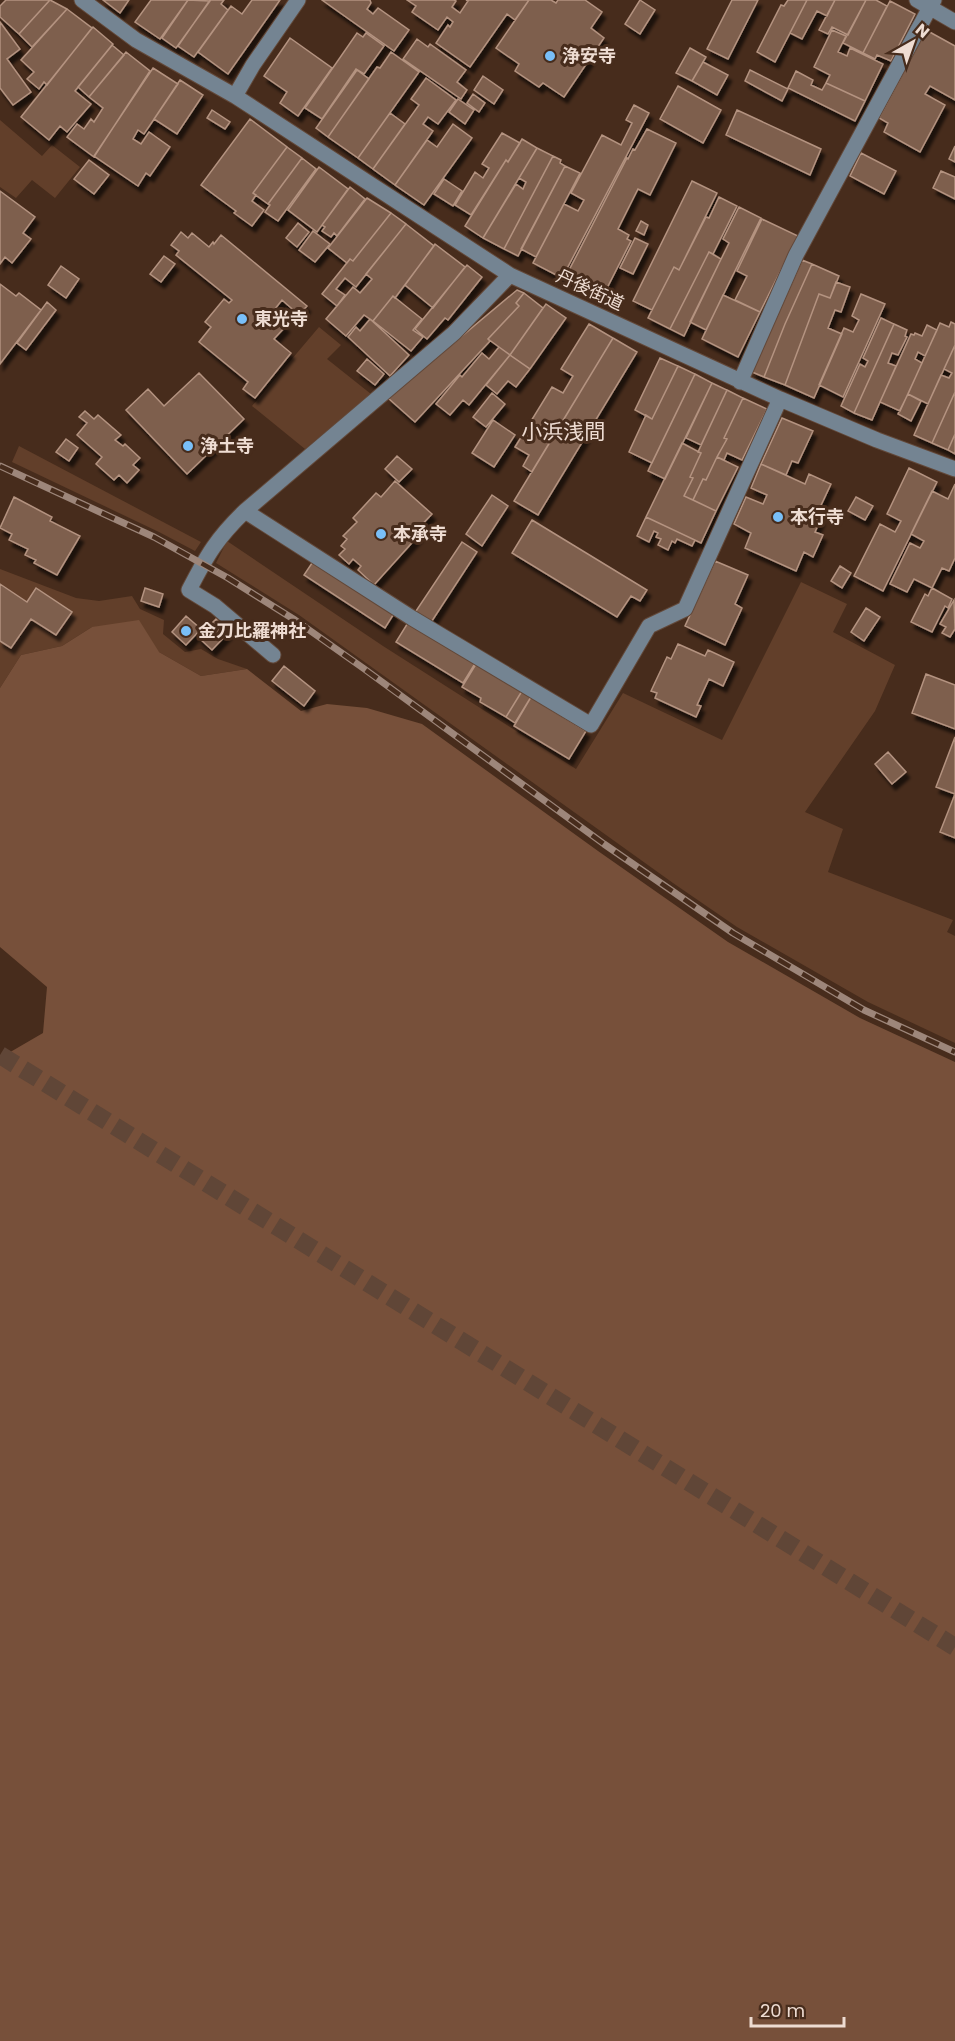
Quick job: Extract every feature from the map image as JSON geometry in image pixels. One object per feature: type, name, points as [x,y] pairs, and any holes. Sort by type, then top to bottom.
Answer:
[{"type":"street","name":"丹後街道","points":[[82,0],[136,40],[235,96],[510,275],[780,399],[955,469]]},
{"type":"street","points":[[235,96],[253,65],[298,0]]},
{"type":"street","points":[[917,0],[932,4],[955,22]]},
{"type":"street","points":[[740,381],[796,255],[932,4]]},
{"type":"street","points":[[273,655],[215,606],[189,590],[210,550],[245,511],[454,333],[510,275]]},
{"type":"street","points":[[245,511],[412,618],[591,725],[649,626],[685,609],[780,399]]},
{"type":"shaded area","points":[[0,120],[42,156],[52,145],[80,167],[55,198],[32,180],[16,198],[0,187]]},
{"type":"shaded area","points":[[319,327],[341,345],[327,359],[371,394],[305,449],[252,406]]},
{"type":"shaded area","points":[[19,446],[201,542],[195,551],[12,462]]},
{"type":"shaded area","points":[[227,541],[383,646],[576,769],[623,693],[722,740],[801,582],[847,604],[833,632],[895,665],[875,711],[805,812],[843,829],[828,872],[953,920],[947,932],[955,936],[955,1043],[868,1002],[737,927],[673,883],[299,615],[216,563]]},
{"type":"shaded area","points":[[0,569],[76,598],[99,601],[132,596],[140,609],[164,620],[163,634],[185,652],[201,649],[218,659],[247,669],[201,676],[159,652],[92,627],[62,646],[21,655],[0,688]]},
{"type":"shaded area","points":[[139,620],[159,652],[201,676],[247,669],[301,711],[327,704],[367,708],[422,724],[728,942],[860,1018],[955,1062],[955,2041],[0,2041],[0,1058],[43,1033],[47,987],[0,947],[0,688],[21,655],[62,646],[92,627]]},
{"type":"building","points":[[6,0],[50,0],[19,34],[0,17],[0,6]]},
{"type":"building","points":[[50,0],[67,9],[32,47],[19,34]]},
{"type":"building","points":[[103,0],[129,0],[120,13]]},
{"type":"building","points":[[151,0],[188,0],[160,39],[135,22]]},
{"type":"building","points":[[188,0],[210,1],[176,48],[162,38]]},
{"type":"building","points":[[210,0],[224,0],[221,4],[228,10],[194,57],[178,46]]},
{"type":"building","points":[[252,0],[280,0],[228,74],[198,52],[231,6],[242,14]]},
{"type":"building","points":[[322,0],[370,0],[371,3],[367,9],[373,14],[378,8],[409,30],[394,51]]},
{"type":"building","points":[[407,0],[454,0],[456,1],[452,7],[460,13],[468,1],[466,0],[529,0],[515,20],[507,14],[470,67],[436,43],[448,25],[450,27],[453,22],[447,17],[438,30],[412,12],[416,6]]},
{"type":"building","name":"浄安寺","points":[[529,0],[551,0],[556,3],[558,0],[585,0],[602,12],[591,28],[604,38],[564,97],[543,83],[539,87],[515,71],[519,64],[496,48]]},
{"type":"building","points":[[640,0],[655,10],[640,34],[625,24]]},
{"type":"building","points":[[732,0],[758,0],[728,59],[707,49]]},
{"type":"building","points":[[788,0],[807,0],[775,62],[757,52],[781,5],[784,6]]},
{"type":"building","points":[[807,0],[835,0],[827,16],[817,11],[802,39],[790,33]]},
{"type":"building","points":[[835,0],[866,0],[848,35],[832,27],[828,34],[819,30]]},
{"type":"building","points":[[866,0],[876,0],[887,6],[863,53],[843,43]]},
{"type":"building","points":[[890,1],[915,14],[891,61],[877,55],[875,59],[863,53]]},
{"type":"building","points":[[67,9],[92,28],[47,85],[44,82],[39,89],[27,79],[34,72],[21,60]]},
{"type":"building","points":[[0,22],[20,49],[7,59],[31,92],[13,105],[0,88]]},
{"type":"building","points":[[93,27],[113,44],[75,91],[91,104],[67,132],[60,126],[49,140],[21,117]]},
{"type":"building","points":[[832,30],[846,36],[838,52],[847,56],[850,48],[883,64],[865,101],[826,83],[830,75],[814,67]]},
{"type":"building","points":[[926,30],[955,46],[955,100],[930,86],[925,94],[945,105],[920,152],[884,132],[888,123],[879,118]]},
{"type":"building","points":[[357,33],[363,37],[366,33],[384,46],[364,74],[356,69],[322,119],[305,108]]},
{"type":"building","points":[[290,38],[332,68],[298,116],[280,103],[287,92],[264,76]]},
{"type":"building","points":[[417,39],[428,47],[430,44],[466,70],[457,82],[467,90],[461,99],[403,59]]},
{"type":"building","points":[[112,45],[124,55],[89,97],[78,87]]},
{"type":"building","points":[[690,48],[706,57],[692,81],[676,73]]},
{"type":"building","points":[[126,52],[150,71],[94,157],[67,137],[77,124],[84,129],[91,119],[94,122],[103,108],[89,97]]},
{"type":"building","points":[[391,52],[419,72],[358,158],[328,137],[377,67],[380,68]]},
{"type":"building","points":[[703,62],[728,75],[717,95],[692,81]]},
{"type":"building","points":[[153,68],[178,84],[144,134],[138,130],[133,139],[141,144],[149,132],[170,147],[150,176],[146,173],[138,186],[94,156]]},
{"type":"building","points":[[357,70],[369,79],[328,137],[316,128]]},
{"type":"building","points":[[750,70],[788,89],[782,101],[745,81]]},
{"type":"building","points":[[796,71],[813,80],[811,85],[822,90],[826,83],[865,101],[855,121],[788,88]]},
{"type":"building","points":[[483,76],[503,90],[494,104],[474,90]]},
{"type":"building","points":[[426,78],[456,100],[438,124],[428,117],[423,124],[433,131],[395,185],[373,169],[419,105],[411,99]]},
{"type":"building","points":[[180,80],[203,95],[177,134],[154,119]]},
{"type":"building","points":[[678,86],[721,110],[703,143],[660,119]]},
{"type":"building","points":[[473,94],[485,103],[479,112],[467,103]]},
{"type":"building","points":[[458,99],[474,110],[465,124],[449,112]]},
{"type":"building","points":[[634,105],[649,113],[562,278],[533,263],[564,204],[578,211],[584,200],[571,193],[602,135],[621,145],[632,123],[626,120]]},
{"type":"building","points":[[212,110],[230,122],[225,129],[207,118]]},
{"type":"building","points":[[737,110],[821,149],[810,175],[726,135]]},
{"type":"building","points":[[390,113],[405,124],[373,169],[358,158]]},
{"type":"building","points":[[250,119],[287,147],[253,193],[256,195],[252,201],[264,210],[252,226],[201,185]]},
{"type":"building","points":[[453,124],[472,138],[424,205],[395,185],[427,140],[437,147]]},
{"type":"building","points":[[647,129],[676,143],[650,195],[638,189],[618,229],[629,235],[627,239],[631,241],[602,298],[565,278],[627,158],[633,149],[635,150]]},
{"type":"building","points":[[502,133],[520,143],[508,162],[506,160],[471,215],[455,205],[475,172],[483,178],[489,168],[482,164]]},
{"type":"building","points":[[522,139],[537,148],[483,238],[465,226],[506,160],[508,162]]},
{"type":"building","points":[[955,146],[955,162],[949,159]]},
{"type":"building","points":[[287,147],[302,158],[268,204],[253,193]]},
{"type":"building","points":[[537,148],[553,156],[504,249],[483,238],[516,184],[523,189],[526,182],[519,178]]},
{"type":"building","points":[[861,153],[896,171],[884,194],[850,176]]},
{"type":"building","points":[[553,156],[561,160],[560,163],[565,166],[518,256],[504,249]]},
{"type":"building","points":[[302,158],[316,169],[278,221],[265,212],[270,205],[268,204]]},
{"type":"building","points":[[89,160],[109,175],[94,194],[74,179]]},
{"type":"building","points":[[565,166],[580,173],[536,257],[521,249]]},
{"type":"building","points":[[319,167],[348,189],[317,232],[288,210]]},
{"type":"building","points":[[941,171],[955,177],[955,199],[933,188]]},
{"type":"building","points":[[444,179],[462,191],[453,206],[434,194]]},
{"type":"building","points":[[692,181],[717,193],[679,270],[674,267],[652,310],[633,301]]},
{"type":"building","points":[[350,187],[365,199],[337,236],[334,233],[331,237],[322,231],[325,227],[322,225]]},
{"type":"building","points":[[0,191],[35,217],[23,233],[31,239],[12,263],[5,257],[0,264]]},
{"type":"building","points":[[719,197],[737,206],[713,254],[709,252],[670,329],[648,318],[674,267],[679,270]]},
{"type":"building","points":[[367,198],[391,213],[353,261],[350,259],[347,263],[328,248]]},
{"type":"building","points":[[739,207],[761,218],[706,330],[690,322],[729,243],[723,239]]},
{"type":"building","points":[[391,213],[406,224],[356,287],[345,278],[336,289],[345,295],[337,306],[322,294],[350,259],[353,261]]},
{"type":"building","points":[[762,219],[798,236],[760,312],[735,300],[747,276],[737,271]]},
{"type":"building","points":[[641,221],[648,225],[644,235],[636,231]]},
{"type":"building","points":[[298,223],[309,232],[297,247],[286,238]]},
{"type":"building","points":[[406,224],[434,246],[395,298],[393,296],[373,321],[364,315],[346,336],[326,319],[353,287],[360,293],[372,279],[366,274]]},
{"type":"building","points":[[313,231],[330,244],[315,262],[299,250]]},
{"type":"building","name":"東光寺","points":[[181,232],[188,238],[192,233],[209,247],[221,235],[307,306],[299,315],[282,300],[271,314],[286,326],[274,339],[291,353],[255,398],[243,389],[248,382],[199,342],[211,327],[205,322],[224,299],[229,303],[232,300],[176,255],[179,251],[171,245]]},
{"type":"building","points":[[635,238],[648,244],[633,274],[620,268]]},
{"type":"building","points":[[435,244],[465,267],[433,308],[405,285]]},
{"type":"building","points":[[709,252],[721,259],[684,336],[670,329]]},
{"type":"building","points":[[164,256],[175,264],[161,282],[150,274]]},
{"type":"building","points":[[802,260],[812,264],[764,377],[752,372]]},
{"type":"building","points":[[812,264],[839,276],[830,298],[819,294],[785,385],[764,377]]},
{"type":"building","points":[[467,265],[482,277],[448,320],[445,318],[427,339],[415,329]]},
{"type":"building","points":[[61,266],[79,279],[66,298],[48,285]]},
{"type":"building","points":[[836,282],[850,287],[841,312],[835,310],[828,328],[842,334],[814,398],[785,385],[819,294],[830,298]]},
{"type":"building","points":[[0,284],[16,296],[19,293],[41,310],[0,364]]},
{"type":"building","points":[[517,290],[524,293],[516,303],[519,306],[415,422],[388,398]]},
{"type":"building","points":[[524,293],[543,308],[510,355],[488,339],[519,306],[516,303]]},
{"type":"building","points":[[861,294],[885,304],[843,397],[819,385],[844,328],[853,332],[859,320],[852,316]]},
{"type":"building","points":[[723,295],[760,312],[738,357],[702,339]]},
{"type":"building","points":[[393,296],[422,319],[413,330],[423,337],[411,351],[373,321]]},
{"type":"building","points":[[47,302],[56,310],[26,350],[17,343]]},
{"type":"building","points":[[546,304],[566,318],[530,369],[510,355]]},
{"type":"building","points":[[881,318],[894,324],[854,413],[841,406],[860,364],[865,367],[868,361],[863,358]]},
{"type":"building","points":[[370,319],[409,355],[390,376],[348,337],[356,327],[360,331]]},
{"type":"building","points":[[951,322],[955,324],[955,345],[928,404],[908,394],[940,323],[949,327]]},
{"type":"building","points":[[589,324],[613,338],[532,472],[523,466],[529,455],[515,447],[552,387],[563,393],[573,376],[561,369]]},
{"type":"building","points":[[894,324],[907,330],[905,336],[907,337],[898,355],[892,353],[888,363],[896,366],[872,420],[854,413]]},
{"type":"building","points":[[927,325],[937,330],[925,356],[918,352],[915,359],[922,363],[900,411],[880,402],[911,334],[922,336]]},
{"type":"building","points":[[613,338],[637,352],[538,515],[514,501]]},
{"type":"building","points":[[955,345],[955,392],[932,443],[914,435],[941,375],[949,378],[952,373],[944,369]]},
{"type":"building","points":[[499,347],[510,355],[469,405],[463,400],[450,415],[436,404],[482,353],[489,359]]},
{"type":"building","points":[[510,355],[530,369],[516,387],[508,381],[497,394],[486,385]]},
{"type":"building","points":[[660,358],[678,366],[652,419],[635,410]]},
{"type":"building","points":[[367,359],[384,374],[375,385],[357,371]]},
{"type":"building","points":[[678,366],[695,374],[652,463],[629,452],[646,415],[652,419]]},
{"type":"building","name":"浄土寺","points":[[199,373],[244,419],[187,474],[126,410],[148,389],[164,406]]},
{"type":"building","points":[[695,374],[712,383],[665,479],[648,471]]},
{"type":"building","points":[[712,383],[727,390],[701,445],[686,438]]},
{"type":"building","points":[[727,390],[743,398],[724,438],[727,439],[693,500],[684,496],[701,453],[698,452]]},
{"type":"building","points":[[955,392],[955,434],[948,450],[932,443]]},
{"type":"building","points":[[492,393],[505,404],[486,427],[473,417]]},
{"type":"building","points":[[908,394],[921,401],[911,421],[898,414]]},
{"type":"building","points":[[743,398],[767,409],[742,460],[727,453],[724,460],[717,457],[727,439],[724,438]]},
{"type":"building","points":[[85,411],[94,419],[98,415],[121,435],[115,440],[123,446],[125,444],[140,458],[133,465],[139,470],[127,483],[119,475],[114,480],[96,464],[102,457],[77,435],[87,423],[79,417]]},
{"type":"building","points":[[782,418],[813,431],[798,463],[792,461],[786,475],[761,464]]},
{"type":"building","points":[[493,420],[515,435],[494,467],[472,453]]},
{"type":"building","points":[[955,434],[955,454],[948,450]]},
{"type":"building","points":[[66,439],[78,448],[69,461],[56,452]]},
{"type":"building","points":[[682,443],[701,453],[684,496],[716,511],[701,543],[646,517]]},
{"type":"building","points":[[397,456],[412,469],[399,482],[385,469]]},
{"type":"building","points":[[717,457],[738,467],[716,511],[693,500]]},
{"type":"building","name":"本行寺","points":[[761,464],[805,484],[809,474],[831,484],[816,516],[821,519],[815,532],[823,535],[813,557],[804,552],[796,571],[745,548],[751,533],[734,524],[746,497],[763,504],[767,495],[751,488]]},
{"type":"building","points":[[909,468],[937,482],[883,591],[854,576],[880,524],[895,532],[901,521],[887,514]]},
{"type":"building","name":"本承寺","points":[[395,481],[432,514],[415,532],[419,535],[374,585],[358,570],[361,566],[353,559],[349,564],[339,555],[345,549],[341,546],[347,539],[343,536],[357,522],[353,518],[376,493],[381,497]]},
{"type":"building","points":[[955,484],[955,558],[949,571],[942,568],[932,588],[914,579],[907,592],[890,584],[910,543],[920,548],[924,541],[911,534],[932,491],[948,499]]},
{"type":"building","points":[[492,495],[508,506],[482,546],[466,534]]},
{"type":"building","points":[[14,497],[52,517],[50,521],[80,536],[57,575],[34,563],[36,560],[25,555],[28,549],[9,540],[12,534],[0,528]]},
{"type":"building","points":[[856,497],[873,506],[865,520],[848,511]]},
{"type":"building","points":[[646,517],[695,540],[692,546],[677,539],[675,543],[672,541],[668,550],[658,545],[661,539],[656,537],[658,533],[654,531],[649,542],[637,536]]},
{"type":"building","points":[[532,520],[647,590],[640,601],[631,596],[617,617],[512,553]]},
{"type":"building","points":[[462,542],[477,552],[430,624],[414,614]]},
{"type":"building","points":[[314,560],[395,612],[385,628],[304,575]]},
{"type":"building","points":[[715,561],[748,575],[735,604],[742,608],[725,645],[685,626]]},
{"type":"building","points":[[840,566],[851,573],[842,588],[831,581]]},
{"type":"building","points":[[0,584],[27,602],[36,588],[72,612],[56,635],[31,619],[11,648],[0,641]]},
{"type":"building","points":[[145,588],[163,594],[159,607],[141,601]]},
{"type":"building","points":[[932,588],[952,599],[948,608],[945,606],[932,632],[911,622],[925,594],[928,596]]},
{"type":"building","points":[[954,600],[955,629],[950,637],[942,633],[946,627],[940,624]]},
{"type":"building","points":[[866,608],[880,617],[864,641],[851,632]]},
{"type":"building","name":"金刀比羅神社","points":[[186,616],[201,629],[186,645],[172,632]]},
{"type":"building","points":[[216,619],[229,632],[212,650],[198,637]]},
{"type":"building","points":[[409,621],[476,662],[463,683],[396,642]]},
{"type":"building","points":[[678,644],[705,656],[708,650],[734,662],[723,686],[709,679],[697,705],[701,706],[696,717],[655,698],[657,693],[651,691],[667,657],[671,659]]},
{"type":"building","points":[[476,664],[522,691],[506,717],[480,702],[481,698],[462,687]]},
{"type":"building","points":[[284,666],[315,691],[304,706],[272,681]]},
{"type":"building","points":[[926,674],[955,685],[955,729],[912,713]]},
{"type":"building","points":[[522,691],[531,697],[515,723],[506,717]]},
{"type":"building","points":[[531,697],[586,731],[569,759],[514,726]]},
{"type":"building","points":[[955,737],[955,794],[936,787]]},
{"type":"building","points":[[888,752],[906,772],[892,784],[875,764]]},
{"type":"building","points":[[955,794],[955,838],[940,832]]},
{"type":"tunnel","points":[[0,1055],[955,1647]]},
{"type":"railway","points":[[0,466],[154,537],[228,578],[295,620],[604,844],[733,933],[864,1010],[955,1052]]},
{"type":"place","name":"浄安寺","points":[[550,56]]},
{"type":"place","name":"東光寺","points":[[242,319]]},
{"type":"place","name":"浄土寺","points":[[188,446]]},
{"type":"place","name":"本行寺","points":[[778,517]]},
{"type":"place","name":"本承寺","points":[[381,534]]},
{"type":"place","name":"金刀比羅神社","points":[[186,631]]},
{"type":"district","name":"小浜浅間","points":[[563,432]]}]
